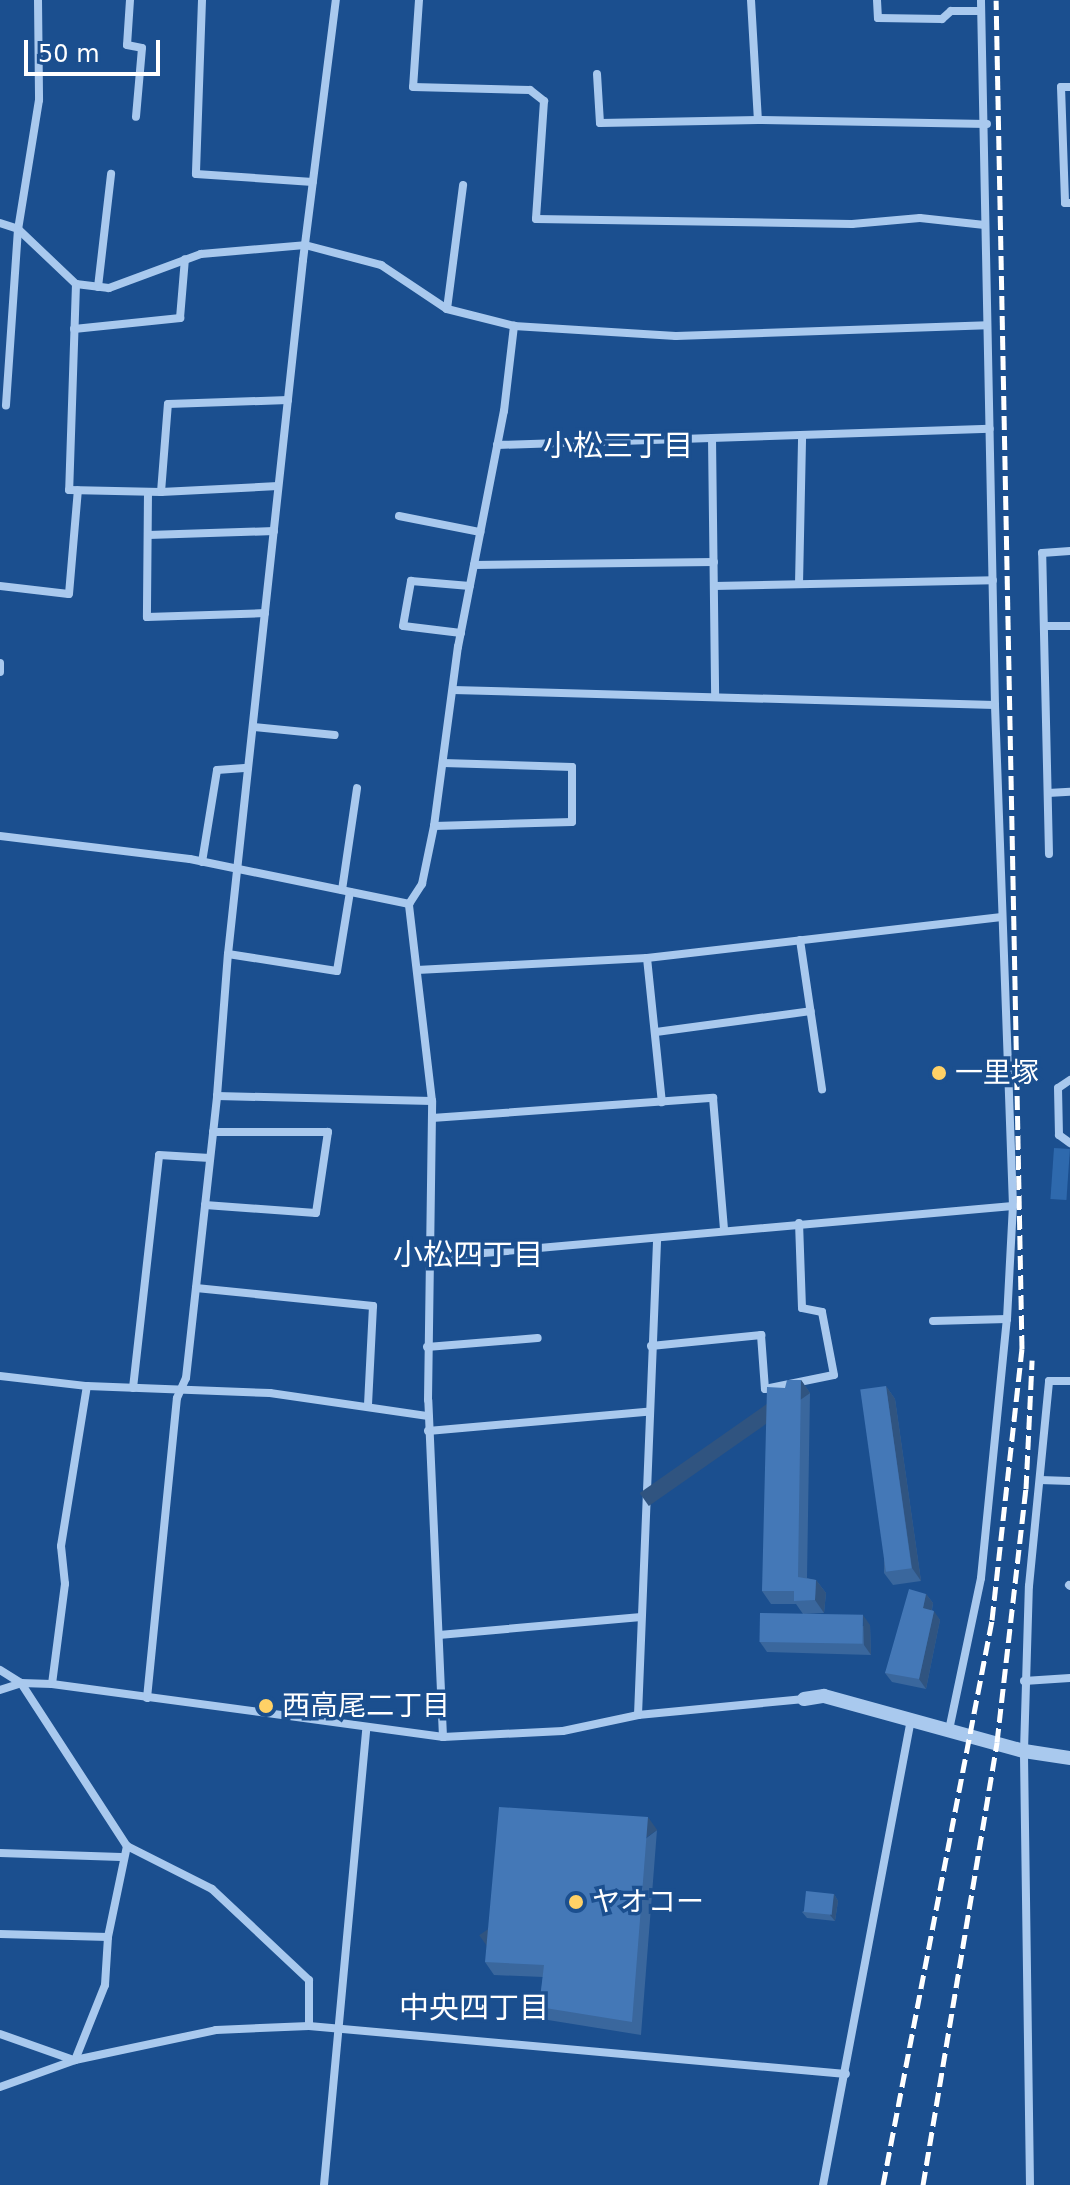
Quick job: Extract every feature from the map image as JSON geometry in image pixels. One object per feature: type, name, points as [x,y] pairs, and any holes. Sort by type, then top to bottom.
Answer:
[{"type":"street","points":[[6,406],[18,229],[39,100],[38,0]]},
{"type":"street","points":[[130,0],[127,45],[142,48],[136,117]]},
{"type":"street","points":[[202,0],[196,174],[313,182]]},
{"type":"street","points":[[147,1698],[217,1096],[228,954],[278,486],[336,0]]},
{"type":"street","points":[[419,0],[413,87],[530,90],[544,101],[536,219],[852,224],[920,218],[985,225]]},
{"type":"street","points":[[751,0],[758,120]]},
{"type":"street","points":[[877,0],[878,18],[942,19],[951,11],[981,11]]},
{"type":"street","points":[[949,1730],[981,1578],[1007,1319],[1013,1206],[995,705],[985,225],[987,124],[981,0]]},
{"type":"street","points":[[597,74],[600,123],[758,120],[987,124]]},
{"type":"street","points":[[1070,87],[1061,87],[1065,203],[1070,203]]},
{"type":"street","points":[[98,287],[111,174]]},
{"type":"street","points":[[447,309],[463,185]]},
{"type":"street","points":[[0,223],[18,229],[76,284],[98,287],[109,288],[185,259],[305,245],[381,265],[447,309],[514,326],[676,336],[987,325]]},
{"type":"street","points":[[74,329],[180,318],[185,259]]},
{"type":"street","points":[[76,284],[69,490],[161,492],[278,486]]},
{"type":"street","points":[[443,1737],[428,1431],[427,1258],[432,1101],[409,904],[422,884],[434,826],[461,633],[497,445],[514,326]]},
{"type":"street","points":[[161,492],[168,404],[288,400]]},
{"type":"street","points":[[497,445],[990,429]]},
{"type":"street","points":[[799,584],[802,435]]},
{"type":"street","points":[[712,438],[715,697]]},
{"type":"street","points":[[0,586],[69,594],[78,490]]},
{"type":"street","points":[[148,492],[147,617],[265,613]]},
{"type":"street","points":[[399,516],[480,532]]},
{"type":"street","points":[[148,535],[274,531]]},
{"type":"street","points":[[1049,854],[1042,553],[1070,551]]},
{"type":"street","points":[[474,565],[714,562]]},
{"type":"street","points":[[714,586],[993,580]]},
{"type":"street","points":[[461,633],[403,626],[411,581],[470,586]]},
{"type":"street","points":[[1044,626],[1070,626]]},
{"type":"street","points":[[0,663],[0,672]]},
{"type":"street","points":[[453,690],[995,705]]},
{"type":"street","points":[[253,727],[335,735]]},
{"type":"street","points":[[434,826],[572,822],[572,767],[443,763]]},
{"type":"street","points":[[202,862],[217,770],[248,768]]},
{"type":"street","points":[[228,954],[337,971],[357,788]]},
{"type":"street","points":[[1048,793],[1070,792]]},
{"type":"street","points":[[0,836],[202,862],[409,904]]},
{"type":"street","points":[[417,970],[647,958],[1002,917]]},
{"type":"street","points":[[800,940],[822,1089]]},
{"type":"street","points":[[647,958],[662,1102]]},
{"type":"street","points":[[656,1032],[811,1011]]},
{"type":"street","points":[[1070,1080],[1058,1088],[1059,1135],[1070,1143]]},
{"type":"street","points":[[217,1096],[432,1101]]},
{"type":"street","points":[[432,1118],[713,1098],[724,1229]]},
{"type":"street","points":[[205,1205],[316,1213],[328,1132],[213,1132]]},
{"type":"street","points":[[133,1388],[159,1155],[210,1158]]},
{"type":"street","points":[[427,1258],[657,1238],[724,1229],[1013,1206]]},
{"type":"street","points":[[651,1346],[761,1335],[765,1389],[834,1375],[822,1312],[802,1308],[799,1223]]},
{"type":"street","points":[[638,1715],[647,1412],[657,1238]]},
{"type":"street","points":[[196,1288],[373,1306],[368,1406]]},
{"type":"street","points":[[933,1321],[1007,1319]]},
{"type":"street","points":[[427,1347],[538,1338]]},
{"type":"street","points":[[0,1376],[87,1386],[181,1389],[368,1406],[428,1416]]},
{"type":"street","points":[[1030,2185],[1024,1681],[1049,1381],[1070,1381]]},
{"type":"street","points":[[52,1684],[65,1584],[61,1546],[87,1386]]},
{"type":"street","points":[[428,1431],[647,1412]]},
{"type":"street","points":[[1040,1480],[1070,1481]]},
{"type":"street","points":[[439,1635],[641,1617]]},
{"type":"street","points":[[0,1670],[21,1683],[127,1846],[212,1889],[309,1980],[309,2026]]},
{"type":"street","points":[[1024,1681],[1070,1678]]},
{"type":"street","points":[[0,1690],[21,1683],[52,1684],[366,1730],[443,1737],[563,1731],[638,1715],[824,1696],[1024,1751],[1070,1758]]},
{"type":"street","points":[[823,2185],[911,1720]]},
{"type":"street","points":[[324,2185],[366,1730]]},
{"type":"street","points":[[75,2060],[105,1985],[108,1937],[121,1857],[127,1846]]},
{"type":"street","points":[[0,1853],[121,1857]]},
{"type":"street","points":[[0,1934],[108,1937]]},
{"type":"street","points":[[0,2087],[75,2060],[216,2030],[309,2026],[340,2026],[846,2074]]},
{"type":"street","points":[[0,2034],[75,2060]]},
{"type":"shaded area","points":[[1054,1148],[1070,1149],[1066,1200],[1050,1199]]},
{"type":"building","points":[[787,1380],[801,1380],[798,1577],[816,1580],[815,1600],[794,1601],[794,1591],[762,1591],[767,1387],[785,1388]]},
{"type":"building","points":[[886,1386],[912,1568],[886,1572],[860,1390]]},
{"type":"building","points":[[909,1589],[926,1594],[923,1608],[934,1611],[919,1679],[885,1673]]},
{"type":"building","points":[[760,1613],[863,1615],[862,1644],[759,1642]]},
{"type":"building","name":"ヤオコー","points":[[499,1807],[648,1817],[632,2022],[539,2007],[544,1965],[485,1962]]},
{"type":"building","points":[[806,1891],[834,1894],[832,1915],[804,1912]]},
{"type":"railway","points":[[883,2185],[992,1620],[1022,1349],[996,0]]},
{"type":"railway","points":[[923,2185],[997,1742],[1026,1489],[1032,1360]]},
{"type":"place","name":"一里塚","points":[[939,1073]]},
{"type":"place","name":"西高尾二丁目","points":[[266,1706]]},
{"type":"place","name":"ヤオコー","points":[[576,1902]]},
{"type":"district","name":"小松三丁目","points":[[618,446]]},
{"type":"district","name":"小松四丁目","points":[[468,1255]]},
{"type":"district","name":"中央四丁目","points":[[474,2008]]}]
